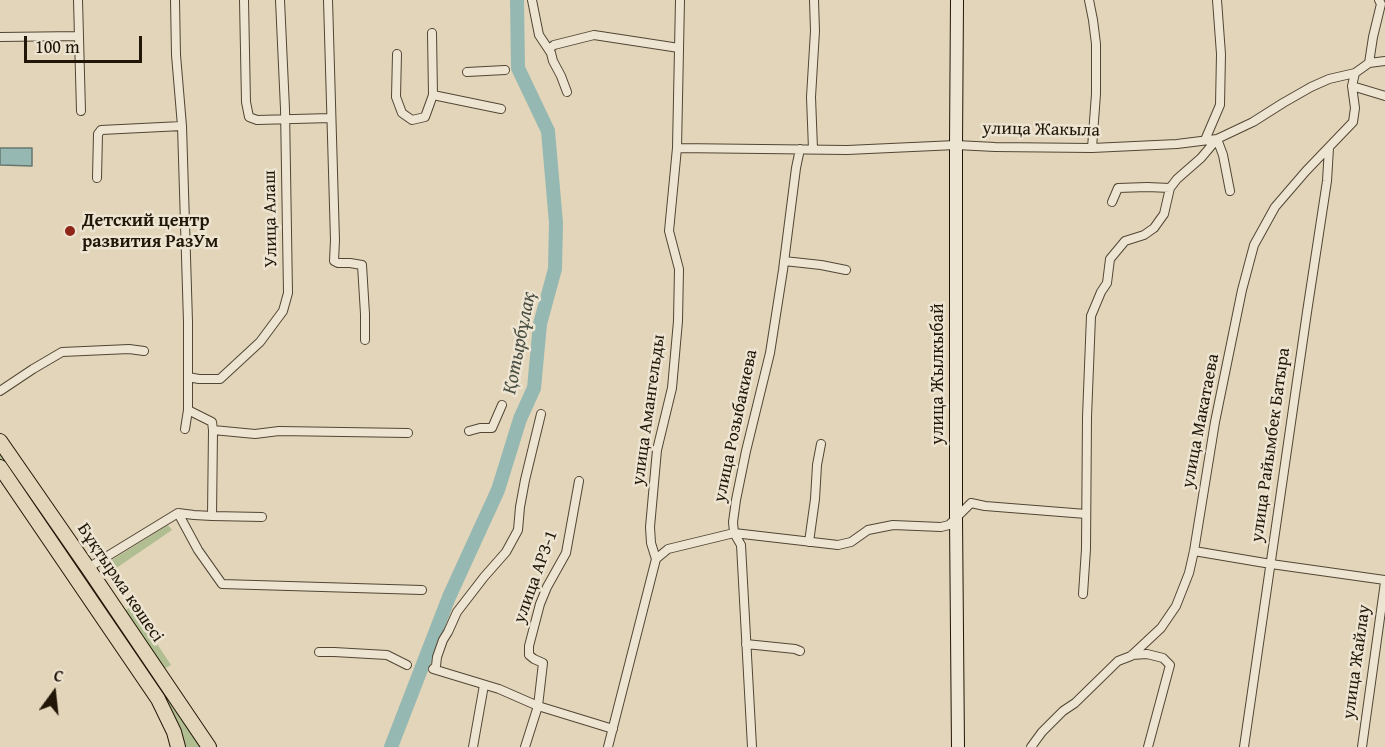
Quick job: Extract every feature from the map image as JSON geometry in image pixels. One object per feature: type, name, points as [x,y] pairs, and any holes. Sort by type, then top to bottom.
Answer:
[{"type":"main road","name":"Бұқтырма көшесі","points":[[0,441],[208,747]]},
{"type":"main road","name":"Бұқтырма көшесі","points":[[0,467],[158,699],[170,722],[178,746]]},
{"type":"street","points":[[78,0],[81,111]]},
{"type":"street","points":[[175,0],[176,55],[182,126],[188,322],[188,410],[185,429]]},
{"type":"street","points":[[244,0],[249,117],[257,120],[331,118]]},
{"type":"street","name":"Улица Алаш","points":[[188,376],[220,380],[261,342],[284,311],[288,293],[280,0]]},
{"type":"street","points":[[328,0],[334,261],[362,265],[365,340]]},
{"type":"street","points":[[532,0],[539,35],[549,49],[567,92]]},
{"type":"street","name":"улица Амангельды","points":[[608,747],[656,559],[651,543],[650,527],[657,450],[672,388],[678,321],[678,269],[669,231],[677,148],[680,0]]},
{"type":"street","points":[[813,149],[814,0]]},
{"type":"street","name":"улица Жылкыбай","points":[[957,0],[958,747]]},
{"type":"street","points":[[1089,0],[1096,44],[1096,94],[1092,148]]},
{"type":"street","points":[[1205,140],[1220,105],[1221,54],[1217,0]]},
{"type":"street","points":[[1369,63],[1372,38],[1381,4],[1379,0]]},
{"type":"street","points":[[397,54],[396,97],[402,113],[412,120],[425,117],[433,95],[432,33]]},
{"type":"street","points":[[549,49],[554,45],[594,35],[679,48]]},
{"type":"street","points":[[0,37],[79,36]]},
{"type":"street","name":"улица Жакыла","points":[[677,148],[847,150],[956,145],[1092,148],[1177,144],[1217,139],[1254,122],[1311,87],[1329,79],[1355,73],[1369,63],[1385,61]]},
{"type":"street","points":[[467,72],[505,70]]},
{"type":"street","name":"улица Макатаева","points":[[1031,747],[1063,711],[1075,703],[1118,661],[1131,656],[1161,628],[1176,606],[1194,551],[1215,422],[1242,290],[1254,245],[1275,207],[1353,122],[1355,108],[1352,86],[1355,73]]},
{"type":"street","points":[[1352,86],[1385,96]]},
{"type":"street","points":[[433,95],[501,109]]},
{"type":"street","points":[[97,177],[98,134],[101,130],[182,126]]},
{"type":"street","points":[[1083,594],[1091,316],[1107,283],[1110,259],[1125,241],[1144,235],[1154,228],[1164,214],[1170,188],[1177,178],[1201,158],[1217,139],[1223,155],[1230,191]]},
{"type":"street","name":"улица Райымбек Батыра","points":[[1244,747],[1327,181],[1329,148]]},
{"type":"street","name":"улица Розыбакиева","points":[[752,747],[741,546],[733,522],[746,451],[770,353],[800,149]]},
{"type":"street","points":[[1112,202],[1118,188],[1170,188]]},
{"type":"street","points":[[784,261],[846,270]]},
{"type":"street","points":[[0,391],[62,352],[129,349],[144,351]]},
{"type":"street","points":[[469,431],[492,428],[502,405]]},
{"type":"street","points":[[188,410],[212,422],[212,516]]},
{"type":"street","points":[[541,414],[525,480],[518,530],[506,552],[457,612],[443,640],[436,666],[433,669],[499,689],[538,706],[613,729]]},
{"type":"street","points":[[213,430],[255,434],[279,431],[408,433]]},
{"type":"street","points":[[809,542],[821,444]]},
{"type":"street","name":"улица АРЗ-1","points":[[525,747],[538,706],[543,663],[529,655],[529,646],[540,604],[566,553],[579,480]]},
{"type":"street","points":[[956,490],[971,503],[985,506],[1086,514]]},
{"type":"street","points":[[656,559],[668,549],[735,533],[838,545],[851,542],[868,530],[893,525],[941,528],[949,525],[971,503]]},
{"type":"street","points":[[178,513],[198,550],[222,584],[422,590]]},
{"type":"street","points":[[88,568],[178,513],[262,518]]},
{"type":"street","points":[[1194,551],[1385,581]]},
{"type":"street","name":"улица Жайлау","points":[[1362,747],[1385,581]]},
{"type":"street","points":[[746,644],[800,651]]},
{"type":"street","points":[[319,652],[387,655],[407,665]]},
{"type":"street","points":[[1131,656],[1147,654],[1163,658],[1170,665],[1148,747]]},
{"type":"street","points":[[473,747],[484,685]]},
{"type":"green space","points":[[0,451],[201,747],[181,747],[170,710],[0,459]]},
{"type":"green space","points":[[168,525],[172,530],[112,571],[107,563]]},
{"type":"green space","points":[[132,606],[171,665],[164,669],[124,611]]},
{"type":"water","points":[[0,148],[32,148],[32,166],[0,165]]},
{"type":"waterway","name":"Қотырбұлақ","points":[[391,747],[449,597],[498,490],[520,419],[534,388],[540,324],[555,269],[556,223],[548,131],[518,68],[517,0]]},
{"type":"place","name":"Детский центр развития РазУм","points":[[70,231]]}]
